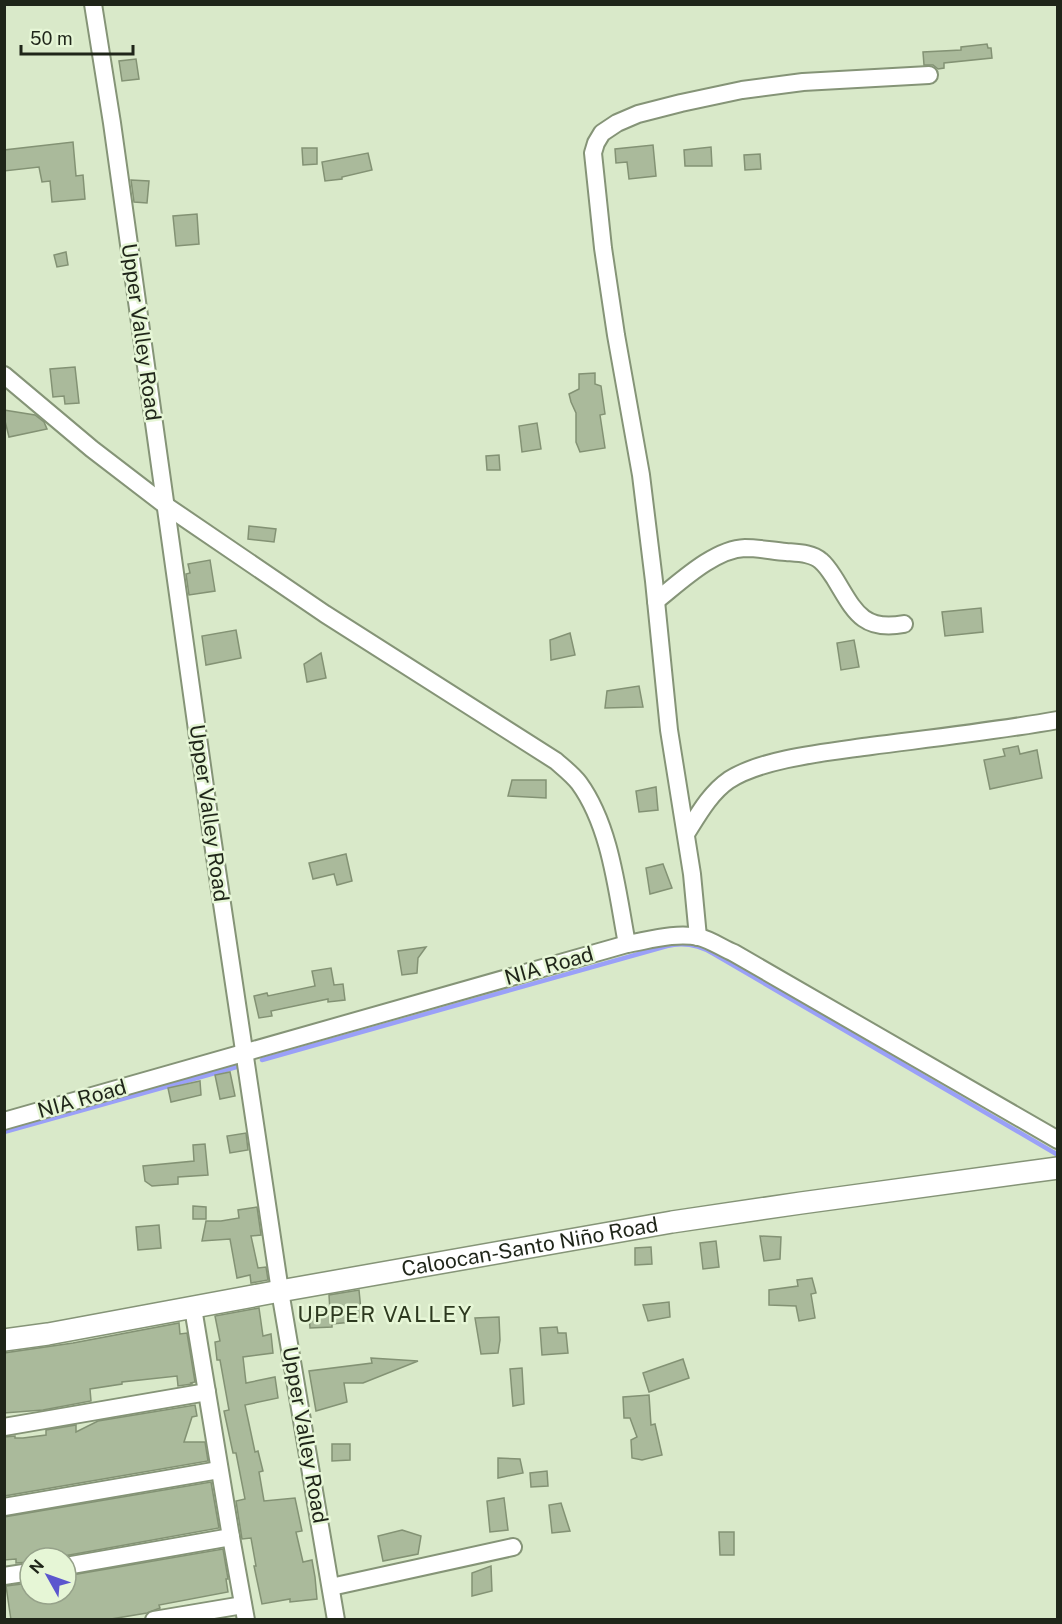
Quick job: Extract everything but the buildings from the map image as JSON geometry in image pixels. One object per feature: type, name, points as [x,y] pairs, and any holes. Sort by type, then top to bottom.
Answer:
[{"type":"street","name":"Upper Valley Road","points":[[93,4],[280,1291],[336,1620]]},
{"type":"street","points":[[698,937],[686,834],[669,730],[640,476],[603,248],[593,153],[602,133],[617,123],[638,114],[742,90],[803,82],[929,75]]},
{"type":"street","points":[[4,375],[92,449],[165,506],[325,614],[556,760],[567,770],[579,783],[603,831],[627,944]]},
{"type":"street","points":[[656,601],[694,570],[713,559],[743,548],[755,549],[820,559],[855,611],[866,620],[879,626],[904,624]]},
{"type":"street","points":[[686,834],[713,795],[728,781],[751,769],[833,751],[1058,720]]},
{"type":"street","name":"NIA Road","points":[[4,1121],[627,944],[682,935],[708,940],[734,953],[1058,1140]]},
{"type":"street","name":"Caloocan-Santo Niño Road","points":[[4,1340],[672,1222],[1058,1168]]},
{"type":"street","points":[[154,1620],[244,1612],[193,1308]]},
{"type":"street","points":[[4,1427],[207,1392]]},
{"type":"street","points":[[4,1507],[219,1470]]},
{"type":"street","points":[[78,1564],[231,1537]]},
{"type":"street","points":[[331,1587],[513,1547]]},
{"type":"waterway","points":[[262,1060],[667,946],[685,944],[703,948],[714,954],[1058,1155]]},
{"type":"waterway","points":[[4,1132],[240,1066]]},
{"type":"district","name":"UPPER VALLEY","points":[[385,1314]]}]
